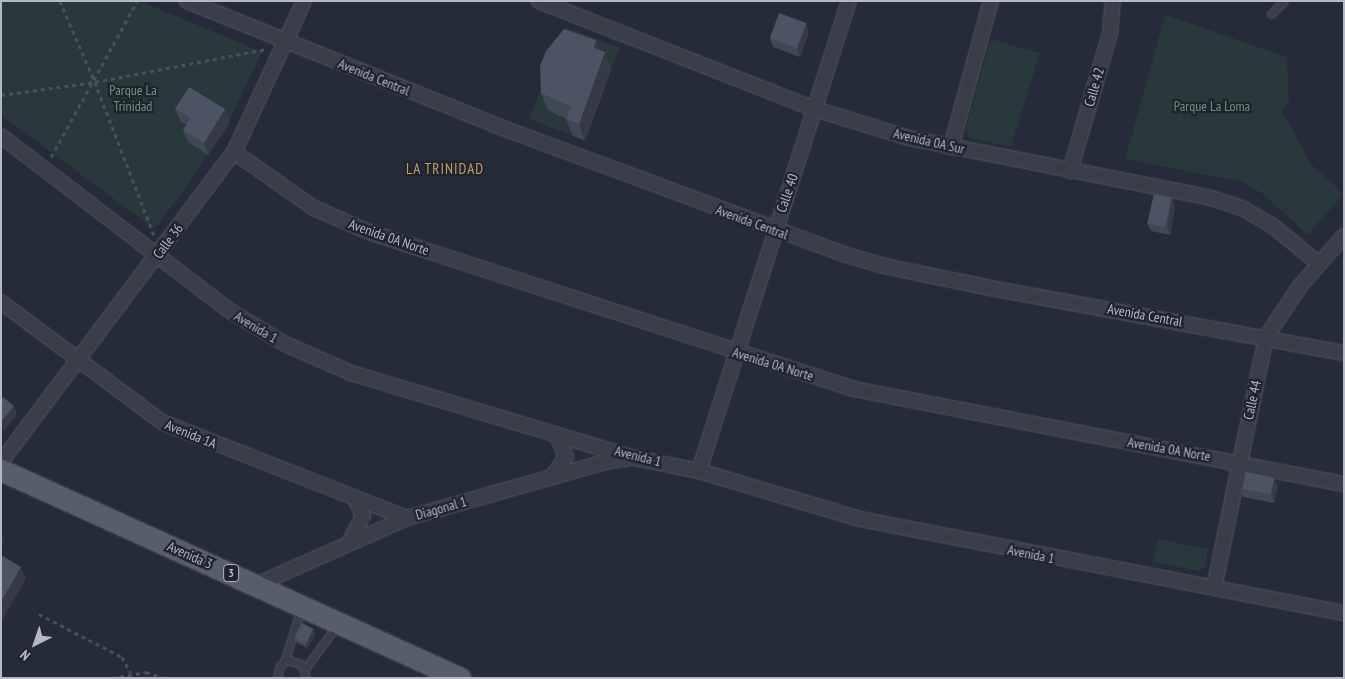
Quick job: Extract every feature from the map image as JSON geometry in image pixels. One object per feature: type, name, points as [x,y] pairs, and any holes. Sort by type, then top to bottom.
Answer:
[{"type":"main road","name":"Avenida 3","points":[[1,470],[460,678]]},
{"type":"street","name":"Avenida Central","points":[[187,1],[774,231],[884,266],[1344,353]]},
{"type":"street","name":"Calle 36","points":[[1,462],[234,152],[304,1]]},
{"type":"street","name":"Avenida 0A Sur","points":[[539,1],[814,109],[950,147],[1208,197],[1242,208],[1273,226],[1318,263]]},
{"type":"street","name":"Calle 40","points":[[698,471],[849,1]]},
{"type":"street","points":[[950,147],[991,1]]},
{"type":"street","name":"Calle 42","points":[[1070,171],[1110,33],[1113,1]]},
{"type":"street","name":"Avenida 1","points":[[1,136],[228,309],[320,361],[427,397],[635,458],[698,471],[885,525],[1344,613]]},
{"type":"street","name":"Avenida 0A Norte","points":[[234,152],[292,195],[335,218],[735,352],[883,396],[1238,461],[1344,484]]},
{"type":"street","name":"Calle 44","points":[[1214,588],[1238,461],[1266,337],[1318,263],[1344,236]]},
{"type":"street","name":"Avenida 1A","points":[[1,302],[162,422],[407,518]]},
{"type":"street","points":[[553,476],[566,456],[556,434]]},
{"type":"street","name":"Diagonal 1","points":[[256,585],[350,541],[407,518],[553,476],[635,458]]},
{"type":"street","points":[[350,541],[363,516],[355,498]]},
{"type":"lane","points":[[1271,14],[1284,1]]},
{"type":"lane","points":[[277,678],[278,669],[284,662],[302,606]]},
{"type":"lane","points":[[284,662],[294,660],[307,675],[339,622]]},
{"type":"path","points":[[60,1],[96,82],[155,236]]},
{"type":"path","points":[[50,158],[96,82],[138,1]]},
{"type":"path","points":[[1,95],[96,82],[267,49]]},
{"type":"path","points":[[39,614],[122,657],[131,673]]},
{"type":"path","points":[[112,678],[131,673],[146,672],[163,678]]},
{"type":"green space","name":"Parque La Trinidad","points":[[1,1],[140,1],[262,52],[231,117],[184,190],[154,229],[1,115]]},
{"type":"green space","name":"Parque La Loma","points":[[1165,15],[1287,57],[1289,102],[1281,110],[1312,165],[1344,194],[1307,235],[1265,195],[1242,182],[1125,159]]},
{"type":"green space","points":[[565,27],[620,48],[611,70],[573,136],[529,119]]},
{"type":"green space","points":[[991,39],[1040,53],[1011,147],[970,138],[965,131]]},
{"type":"green space","points":[[1158,539],[1208,549],[1205,567],[1199,571],[1153,562]]},
{"type":"building","points":[[779,13],[806,23],[797,48],[770,38]]},
{"type":"building","points":[[564,29],[596,40],[594,48],[605,52],[579,124],[566,119],[571,107],[541,93],[540,66],[546,51]]},
{"type":"building","points":[[189,87],[225,109],[204,143],[183,130],[191,118],[175,109]]},
{"type":"building","points":[[1154,194],[1172,198],[1165,227],[1147,223]]},
{"type":"building","points":[[3,397],[14,406],[1,422],[1,400]]},
{"type":"building","points":[[1246,472],[1274,478],[1271,495],[1242,489]]},
{"type":"building","points":[[1,555],[21,567],[1,602]]},
{"type":"building","points":[[302,623],[314,629],[306,644],[294,638]]},
{"type":"district","name":"LA TRINIDAD","points":[[445,169]]}]
